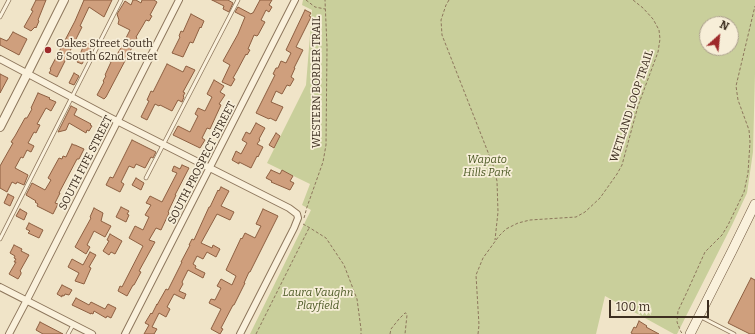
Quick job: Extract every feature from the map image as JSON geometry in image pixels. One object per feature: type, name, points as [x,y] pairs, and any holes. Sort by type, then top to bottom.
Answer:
[{"type":"main road","points":[[690,334],[754,208]]},
{"type":"street","points":[[0,127],[64,0]]},
{"type":"street","name":"SOUTH FIFE STREET","points":[[9,334],[179,0]]},
{"type":"street","name":"SOUTH PROSPECT STREET","points":[[125,334],[295,0]]},
{"type":"street","points":[[0,60],[289,208],[297,214],[298,216],[294,228],[240,334]]},
{"type":"street","points":[[0,286],[92,334]]},
{"type":"lane","points":[[0,17],[9,0]]},
{"type":"lane","points":[[0,239],[121,0]]},
{"type":"lane","points":[[146,178],[238,0]]},
{"type":"lane","points":[[699,316],[734,334]]},
{"type":"lane","points":[[68,334],[74,324]]},
{"type":"path","points":[[306,0],[316,7],[326,9]]},
{"type":"path","name":"WESTERN BORDER TRAIL","points":[[310,228],[302,224],[323,162],[326,145],[327,48],[325,0]]},
{"type":"path","name":"WETLAND LOOP TRAIL","points":[[449,0],[446,4],[441,20],[442,35],[493,165],[497,181],[498,212],[495,241]]},
{"type":"path","name":"WETLAND LOOP TRAIL","points":[[478,334],[479,325],[476,276],[483,258],[499,236],[506,229],[518,223],[530,220],[576,217],[585,212],[600,198],[622,165],[638,106],[658,52],[660,40],[658,30],[653,19],[633,0]]},
{"type":"path","points":[[684,334],[681,332],[677,322],[678,311],[704,252],[722,235],[744,192],[748,173],[750,142],[749,130],[738,100],[736,86],[755,6]]},
{"type":"path","points":[[256,334],[310,228],[326,238],[344,265],[357,299],[361,334]]},
{"type":"path","points":[[390,334],[399,319],[406,313],[408,315],[405,334]]},
{"type":"green space","name":"Wapato Hills Park","points":[[303,0],[755,0],[753,152],[747,193],[677,334],[674,334],[605,296],[596,334],[250,334],[311,210],[302,205],[310,184],[267,163],[306,85],[312,10],[302,5]]},
{"type":"building","points":[[36,0],[46,0],[36,28],[35,27],[31,31],[24,27],[33,11],[31,10]]},
{"type":"building","points":[[84,0],[112,0],[104,17],[89,7],[80,26],[82,27],[57,77],[49,73],[51,70],[50,69],[75,21]]},
{"type":"building","points":[[133,0],[141,3],[142,0],[154,0],[157,2],[150,15],[152,16],[149,21],[146,20],[136,37],[137,38],[104,99],[97,95],[104,82],[105,75],[111,62],[101,56],[104,52],[115,58],[122,46],[130,30],[118,24],[119,20],[117,14],[125,1],[131,5]]},
{"type":"building","points":[[212,0],[228,0],[233,3],[229,12],[223,9],[224,6]]},
{"type":"building","points":[[260,0],[272,0],[269,5],[272,7],[269,12],[266,10],[261,20],[265,22],[258,35],[254,35],[248,49],[250,50],[247,55],[246,54],[233,78],[235,79],[231,86],[222,82],[230,65],[223,61],[238,34],[245,17],[235,12],[238,7],[251,14]]},
{"type":"building","points":[[305,10],[311,13],[309,16],[311,17],[296,47],[303,50],[291,77],[294,79],[290,86],[287,85],[282,94],[276,91],[271,102],[283,107],[276,121],[270,118],[269,119],[256,113],[275,75],[273,74],[276,68],[278,68],[281,61],[286,63],[291,53],[286,50]]},
{"type":"building","points":[[191,14],[204,21],[193,43],[190,42],[183,57],[172,53],[180,37],[181,31],[183,32]]},
{"type":"building","points":[[13,32],[27,39],[19,55],[0,45],[0,38],[7,41]]},
{"type":"building","points":[[85,42],[92,46],[82,64],[77,62]]},
{"type":"building","points":[[167,64],[183,72],[186,66],[195,70],[183,92],[185,93],[182,102],[178,100],[172,111],[155,104],[147,120],[141,117],[149,101],[147,100],[151,91],[153,92]]},
{"type":"building","points":[[74,73],[79,76],[74,85],[69,83]]},
{"type":"building","points":[[0,74],[8,78],[0,93]]},
{"type":"building","points":[[214,80],[224,86],[220,92],[225,95],[219,104],[221,105],[210,129],[207,128],[202,138],[205,140],[200,148],[173,135],[178,126],[190,132],[198,116],[195,114],[198,108],[205,111],[212,97],[207,94]]},
{"type":"building","points":[[38,93],[56,102],[51,111],[46,108],[37,124],[40,125],[36,133],[34,132],[28,143],[34,146],[31,152],[27,150],[15,168],[28,175],[24,185],[17,182],[16,184],[12,182],[7,192],[0,188],[0,166],[13,143],[11,142],[32,109],[31,108]]},
{"type":"building","points":[[71,106],[77,109],[74,115],[91,124],[90,125],[92,126],[86,133],[69,123],[66,130],[58,132]]},
{"type":"building","points":[[256,123],[265,128],[257,144],[263,147],[251,168],[232,160],[236,151],[241,154],[247,143],[242,140],[246,132],[250,134]]},
{"type":"building","points":[[276,133],[280,136],[274,148],[269,145]]},
{"type":"building","points":[[132,140],[156,152],[153,158],[151,157],[145,168],[136,164],[134,168],[129,166],[121,182],[124,184],[120,192],[106,185],[110,177],[113,178]]},
{"type":"building","points":[[72,144],[84,149],[59,193],[55,203],[58,204],[53,214],[37,206],[38,204],[35,202],[36,201],[26,195],[32,183],[45,190],[51,180],[48,178],[59,158],[62,159],[63,156],[66,157]]},
{"type":"building","points":[[182,165],[189,168],[175,195],[161,230],[156,228],[149,240],[155,242],[139,271],[141,272],[127,296],[118,291],[120,286],[122,287],[143,246],[129,238],[135,226],[143,230],[149,217],[145,215],[151,205],[146,203],[150,196],[162,202],[177,173],[172,171],[174,166],[180,169]]},
{"type":"building","points":[[271,170],[280,174],[282,170],[293,176],[290,181],[294,183],[290,190],[271,182],[272,181],[266,178]]},
{"type":"building","points":[[136,178],[144,183],[141,190],[132,185]]},
{"type":"building","points":[[221,187],[229,191],[221,206],[234,212],[230,220],[217,214],[201,243],[212,248],[213,245],[220,249],[216,257],[207,252],[203,259],[197,256],[193,264],[196,266],[195,268],[205,273],[203,278],[188,270],[179,291],[186,294],[184,299],[174,294],[167,307],[170,309],[166,317],[159,313],[152,327],[157,329],[154,334],[144,334],[149,325],[145,323],[151,313],[152,314],[166,289],[168,290],[192,239],[194,240],[209,207]]},
{"type":"building","points":[[8,194],[14,197],[10,206],[4,203]]},
{"type":"building","points":[[121,207],[129,211],[126,222],[116,217]]},
{"type":"building","points":[[94,208],[103,213],[101,221],[111,226],[105,237],[94,231],[87,245],[90,247],[86,254],[75,247],[91,218],[90,217]]},
{"type":"building","points":[[20,209],[27,213],[24,220],[16,216]]},
{"type":"building","points":[[263,209],[278,216],[221,328],[223,329],[220,334],[211,329],[221,309],[209,303],[211,299],[215,300],[221,288],[217,286],[221,279],[232,285],[236,276],[226,270],[241,238],[242,239],[245,233],[255,238],[261,226],[256,224]]},
{"type":"building","points":[[29,223],[43,230],[39,238],[28,233],[30,231],[26,229]]},
{"type":"building","points":[[110,234],[122,241],[115,254],[111,252],[109,255],[103,251],[109,241],[107,240]]},
{"type":"building","points":[[14,245],[29,255],[20,271],[21,274],[18,279],[9,274],[16,262],[14,262],[16,259],[14,258],[15,256],[10,253]]},
{"type":"building","points":[[90,252],[96,255],[89,267],[91,268],[84,284],[75,281],[79,273],[68,267],[72,259],[83,265]]},
{"type":"building","points":[[751,278],[755,280],[755,334],[750,334],[728,323]]},
{"type":"building","points":[[62,285],[72,290],[69,295],[65,294],[64,296],[62,295],[62,297],[57,294]]},
{"type":"building","points":[[76,298],[89,305],[91,302],[105,309],[108,304],[116,308],[111,318],[107,316],[106,318],[94,311],[93,314],[91,314],[72,305]]},
{"type":"building","points":[[639,321],[647,326],[646,327],[659,334],[631,333],[634,327],[636,328]]},
{"type":"building","points":[[40,322],[63,334],[43,334],[36,330]]},
{"type":"place","name":"Oakes Street South & South 62nd Street","points":[[48,50]]},
{"type":"park label","name":"Laura Vaughn Playfield","points":[[318,299]]}]
